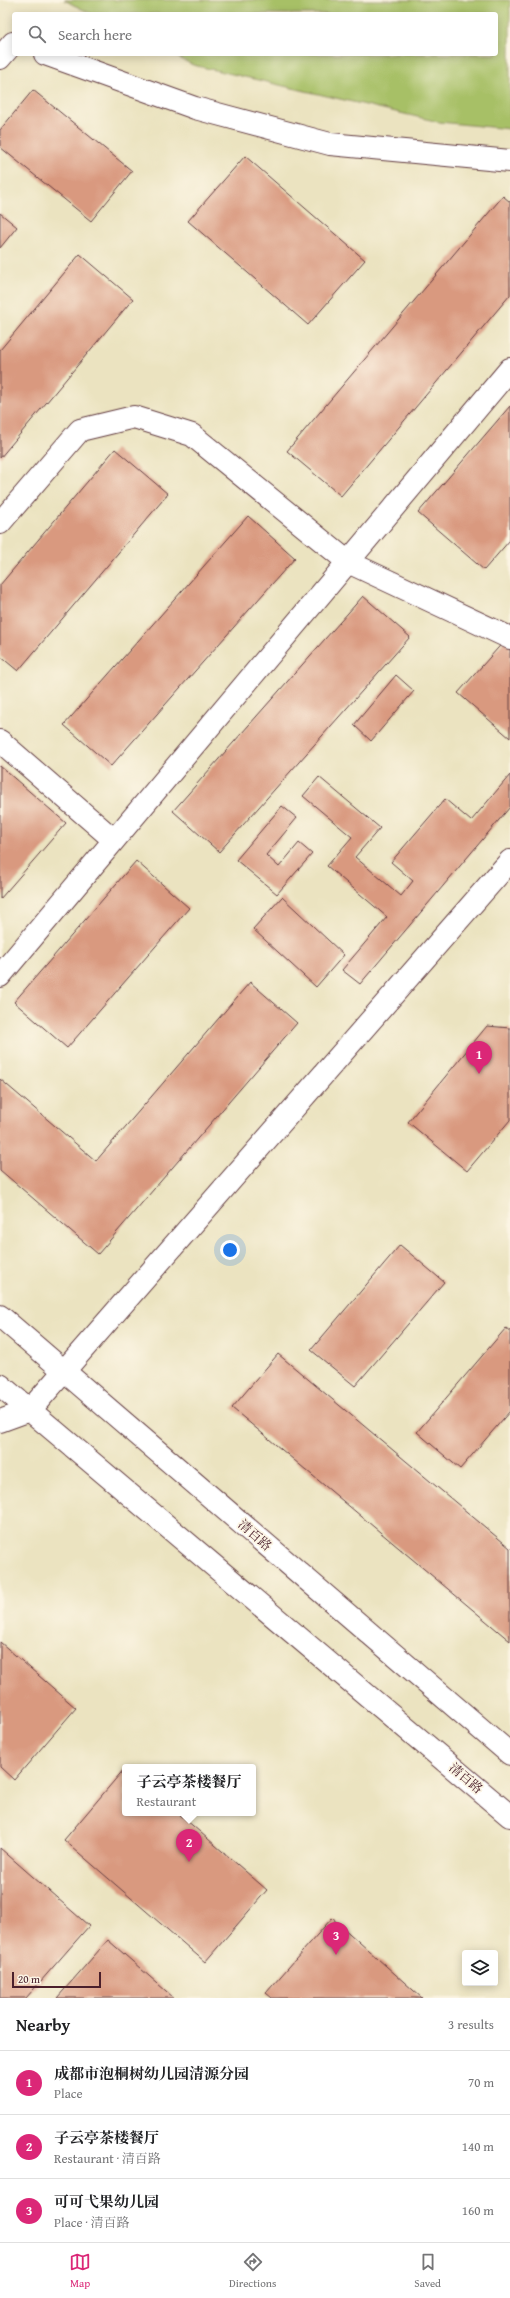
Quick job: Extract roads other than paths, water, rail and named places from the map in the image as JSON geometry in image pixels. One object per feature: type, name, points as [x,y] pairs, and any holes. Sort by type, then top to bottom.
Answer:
[{"type":"street","points":[[50,56],[195,108],[330,144],[510,161]]},
{"type":"street","points":[[0,976],[510,369]]},
{"type":"street","points":[[0,523],[80,430],[134,417],[192,435],[348,562],[510,638]]},
{"type":"street","points":[[0,741],[114,840]]},
{"type":"street","points":[[0,1421],[30,1410],[510,861]]},
{"type":"street","name":"清百路","points":[[0,1316],[510,1754]]},
{"type":"street","name":"清百路","points":[[0,1385],[510,1816]]},
{"type":"place","name":"成都市泡桐树幼儿园清源分园","points":[[479,1074]]},
{"type":"place","name":"子云亭茶楼餐厅","points":[[189,1862]]},
{"type":"place","name":"可可弋果幼儿园","points":[[336,1955]]}]
